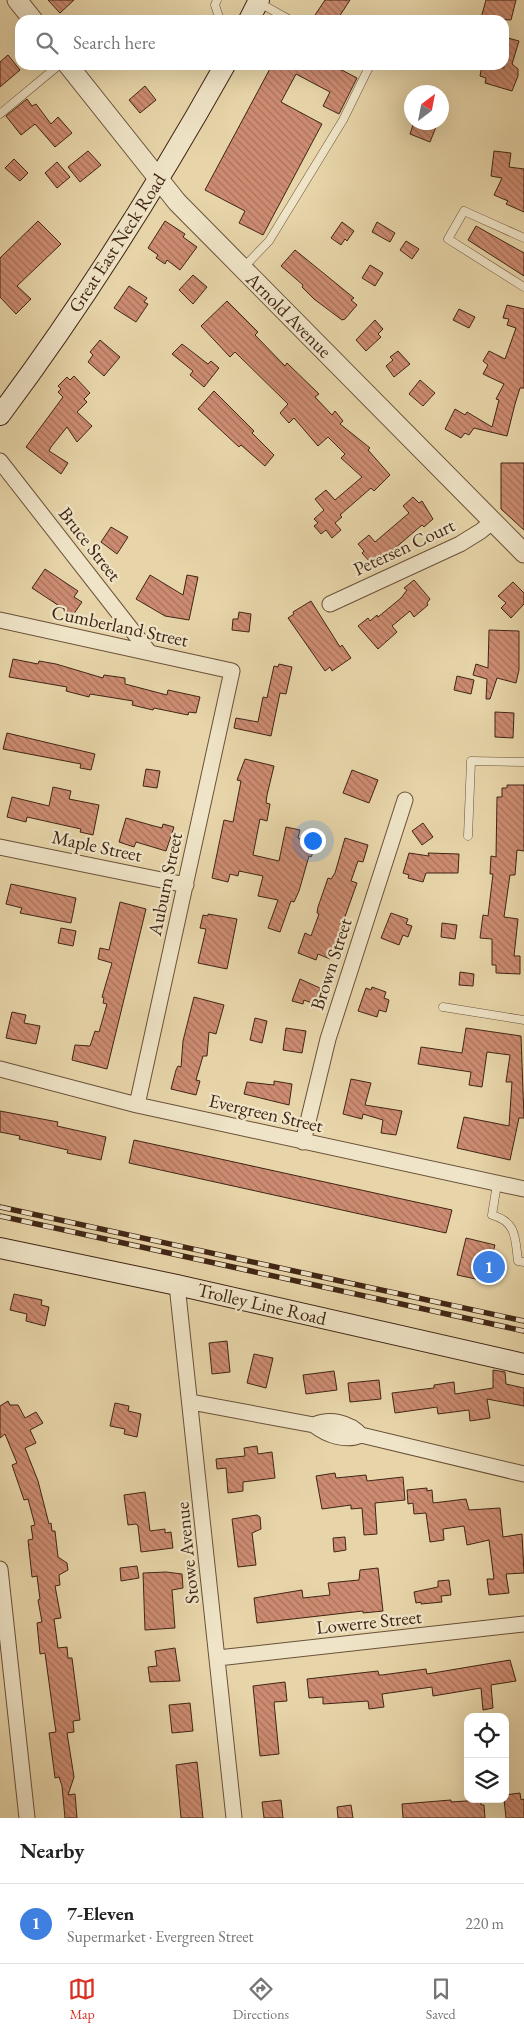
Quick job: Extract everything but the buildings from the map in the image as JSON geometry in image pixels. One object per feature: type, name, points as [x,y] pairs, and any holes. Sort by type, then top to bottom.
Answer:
[{"type":"main road","points":[[252,15],[259,1]]},
{"type":"main road","name":"Great East Neck Road","points":[[0,415],[83,299],[159,179],[222,70]]},
{"type":"main road","name":"Trolley Line Road","points":[[0,1248],[177,1285],[524,1364]]},
{"type":"street","points":[[17,0],[29,15]]},
{"type":"street","name":"Arnold Avenue","points":[[72,70],[177,202],[524,552]]},
{"type":"street","name":"Bruce Street","points":[[0,461],[149,652]]},
{"type":"street","name":"Petersen Court","points":[[330,604],[460,544],[493,521]]},
{"type":"street","name":"Cumberland Street","points":[[0,620],[232,671]]},
{"type":"street","name":"Auburn Street","points":[[137,1105],[232,671]]},
{"type":"street","name":"Brown Street","points":[[303,1142],[328,1039],[405,800]]},
{"type":"street","name":"Maple Street","points":[[0,847],[186,885]]},
{"type":"street","name":"Evergreen Street","points":[[0,1069],[137,1105],[524,1189]]},
{"type":"street","name":"Stowe Avenue","points":[[177,1285],[234,1818]]},
{"type":"street","points":[[191,1402],[314,1425],[325,1433],[352,1439],[361,1435],[524,1474]]},
{"type":"street","points":[[0,1569],[27,1818]]},
{"type":"street","name":"Lowerre Street","points":[[218,1658],[524,1624]]},
{"type":"lane","points":[[217,0],[215,5],[218,15]]},
{"type":"lane","points":[[259,1],[282,15]]},
{"type":"lane","points":[[0,114],[53,70]]},
{"type":"lane","points":[[243,269],[270,241],[343,120],[368,70]]},
{"type":"lane","points":[[522,238],[464,211],[448,239],[524,287]]},
{"type":"lane","points":[[468,836],[471,761],[524,762]]},
{"type":"lane","points":[[443,1007],[524,1020]]},
{"type":"lane","points":[[497,1184],[492,1214],[505,1219],[515,1232],[518,1261],[524,1262]]},
{"type":"railway","points":[[0,1207],[524,1321]]},
{"type":"railway","points":[[0,1216],[524,1331]]},
{"type":"place","name":"7-Eleven","points":[[489,1267]]}]
